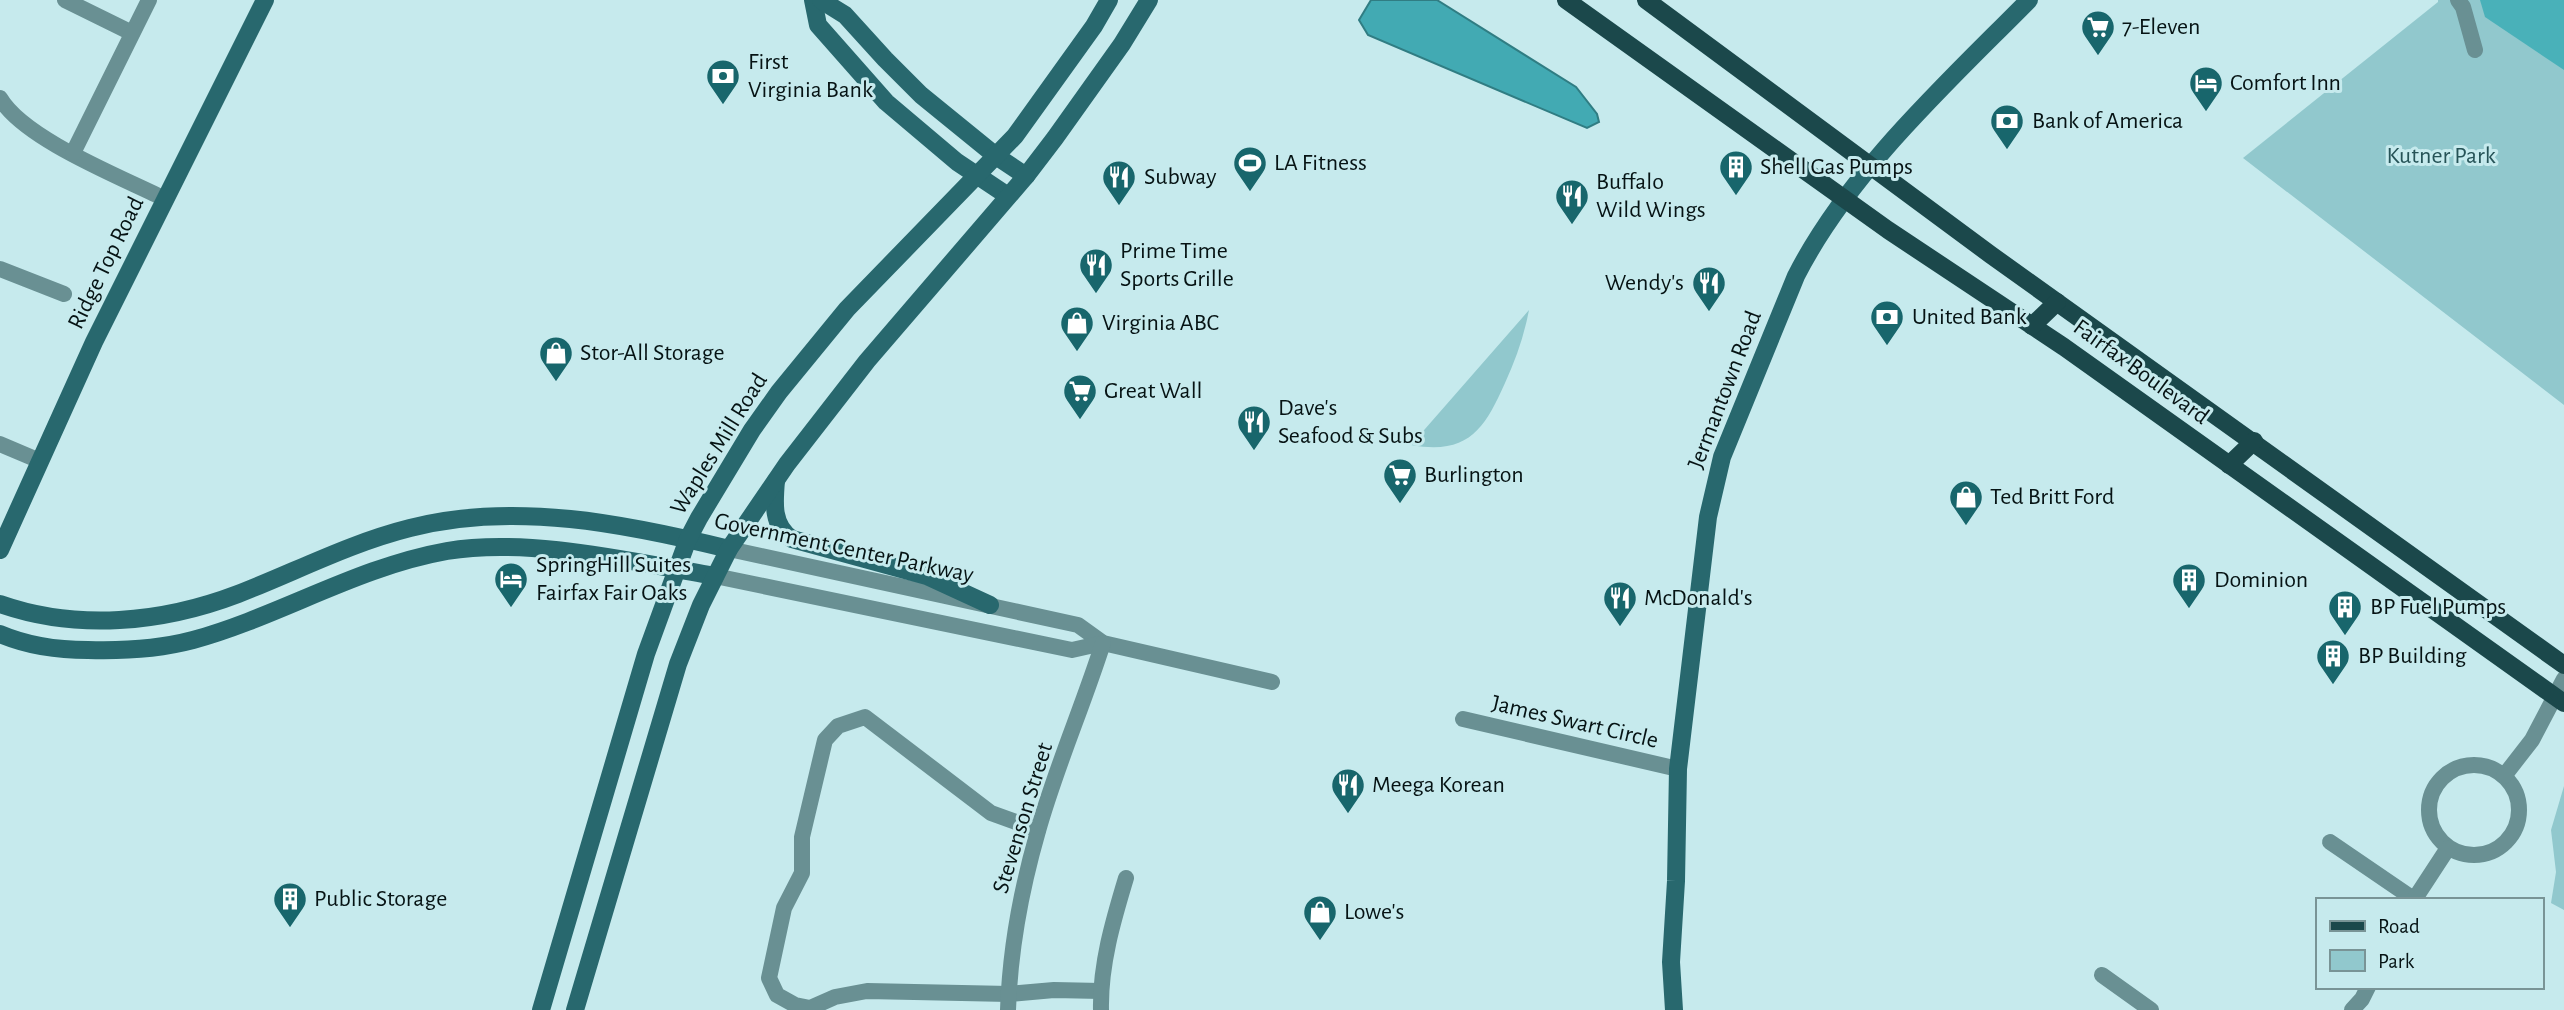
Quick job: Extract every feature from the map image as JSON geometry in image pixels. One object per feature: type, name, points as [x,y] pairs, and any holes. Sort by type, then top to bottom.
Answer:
[{"type":"main road","name":"Ridge Top Road","points":[[0,551],[94,342],[265,0]]},
{"type":"main road","points":[[813,0],[818,25],[886,102],[957,162],[1008,196]]},
{"type":"main road","points":[[821,0],[845,15],[884,59],[921,94],[996,156],[1026,176]]},
{"type":"main road","name":"Waples Mill Road","points":[[541,1010],[646,654],[688,539],[752,430],[796,371],[847,309],[996,156],[1028,118],[1094,26],[1109,0]]},
{"type":"main road","points":[[575,1010],[678,664],[693,623],[729,549],[776,481],[867,361],[1026,176],[1101,74],[1149,0]]},
{"type":"main road","name":"Fairfax Boulevard","points":[[1566,0],[1888,230],[2032,326],[2559,699]]},
{"type":"main road","name":"Fairfax Boulevard","points":[[1646,0],[2057,302],[2564,665]]},
{"type":"main road","name":"Jermantown Road","points":[[1674,1010],[1671,962],[1678,769],[1708,517],[1722,457],[1796,275],[1809,252],[1871,166],[1982,46],[2029,0]]},
{"type":"main road","points":[[2032,326],[2057,302]]},
{"type":"main road","points":[[2229,466],[2254,441]]},
{"type":"main road","points":[[776,481],[775,514],[785,535],[928,576],[990,606]]},
{"type":"main road","name":"Government Center Parkway","points":[[0,604],[23,612],[71,620],[124,621],[179,612],[236,595],[348,548],[412,527],[479,517],[551,517],[688,539],[729,549]]},
{"type":"main road","name":"Government Center Parkway","points":[[0,635],[19,643],[67,650],[121,651],[191,640],[248,621],[384,565],[449,551],[513,547],[567,552],[715,576]]},
{"type":"street","points":[[65,0],[132,33]]},
{"type":"street","points":[[73,153],[149,0]]},
{"type":"street","points":[[2458,0],[2463,7],[2476,50]]},
{"type":"street","points":[[2,104],[40,136],[165,199]]},
{"type":"street","points":[[0,269],[64,294]]},
{"type":"street","points":[[0,444],[40,460]]},
{"type":"street","name":"Government Center Parkway","points":[[729,549],[1078,625],[1103,643],[1272,682]]},
{"type":"street","name":"Government Center Parkway","points":[[715,576],[1072,650],[1103,643]]},
{"type":"street","name":"Stevenson Street","points":[[1008,1002],[1012,947],[1038,830],[1103,643]]},
{"type":"street","points":[[2504,776],[2559,699],[2564,679]]},
{"type":"street","points":[[1038,830],[991,813],[865,717],[838,726],[825,740],[802,837],[802,873],[784,908],[769,978],[776,995],[810,1009],[835,997],[867,991],[1008,1002],[1054,990],[1101,992]]},
{"type":"street","name":"James Swart Circle","points":[[1463,719],[1678,769]]},
{"type":"street","points":[[2462,766],[2491,768],[2504,776],[2514,787],[2519,802],[2520,817],[2515,832],[2505,844],[2492,852],[2477,856],[2461,854],[2448,848],[2437,837],[2430,824],[2428,809],[2438,782],[2449,772],[2462,766]]},
{"type":"street","points":[[2330,842],[2413,898]]},
{"type":"street","points":[[2415,898],[2448,848]]},
{"type":"street","points":[[1101,1010],[1101,992],[1111,926],[1126,878]]},
{"type":"street","points":[[2102,975],[2151,1010]]},
{"type":"street","points":[[2351,1010],[2367,989]]},
{"type":"green space","name":"Kutner Park","points":[[2438,0],[2564,0],[2564,405],[2243,158]]},
{"type":"green space","points":[[1529,310],[1513,365],[1481,426],[1472,435],[1447,446],[1411,445]]},
{"type":"green space","points":[[2564,786],[2564,910],[2551,903],[2556,872],[2551,830]]},
{"type":"shaded area","points":[[1371,0],[1437,0],[1576,87],[1597,114],[1599,122],[1587,128],[1368,35],[1359,20]]},
{"type":"shaded area","points":[[2480,0],[2564,0],[2564,70],[2485,17]]},
{"type":"place","name":"7-Eleven","points":[[2098,57]]},
{"type":"place","name":"First Virginia Bank","points":[[723,106]]},
{"type":"place","name":"Comfort Inn","points":[[2206,113]]},
{"type":"place","name":"Bank of America","points":[[2007,151]]},
{"type":"place","name":"LA Fitness","points":[[1250,193]]},
{"type":"place","name":"Shell Gas Pumps","points":[[1736,197]]},
{"type":"place","name":"Subway","points":[[1119,207]]},
{"type":"place","name":"Buffalo Wild Wings","points":[[1572,226]]},
{"type":"place","name":"Prime Time Sports Grille","points":[[1096,295]]},
{"type":"place","name":"Wendy's","points":[[1709,313]]},
{"type":"place","name":"United Bank","points":[[1887,347]]},
{"type":"place","name":"Virginia ABC","points":[[1077,353]]},
{"type":"place","name":"Stor-All Storage","points":[[556,383]]},
{"type":"place","name":"Great Wall","points":[[1080,421]]},
{"type":"place","name":"Dave's Seafood & Subs","points":[[1254,452]]},
{"type":"place","name":"Burlington","points":[[1400,505]]},
{"type":"place","name":"Ted Britt Ford","points":[[1966,527]]},
{"type":"place","name":"SpringHill Suites Fairfax Fair Oaks","points":[[511,609]]},
{"type":"place","name":"Dominion","points":[[2189,610]]},
{"type":"place","name":"McDonald's","points":[[1620,628]]},
{"type":"place","name":"BP Fuel Pumps","points":[[2345,637]]},
{"type":"place","name":"BP Building","points":[[2333,686]]},
{"type":"place","name":"Meega Korean","points":[[1348,815]]},
{"type":"place","name":"Public Storage","points":[[290,929]]},
{"type":"place","name":"Lowe's","points":[[1320,942]]}]
